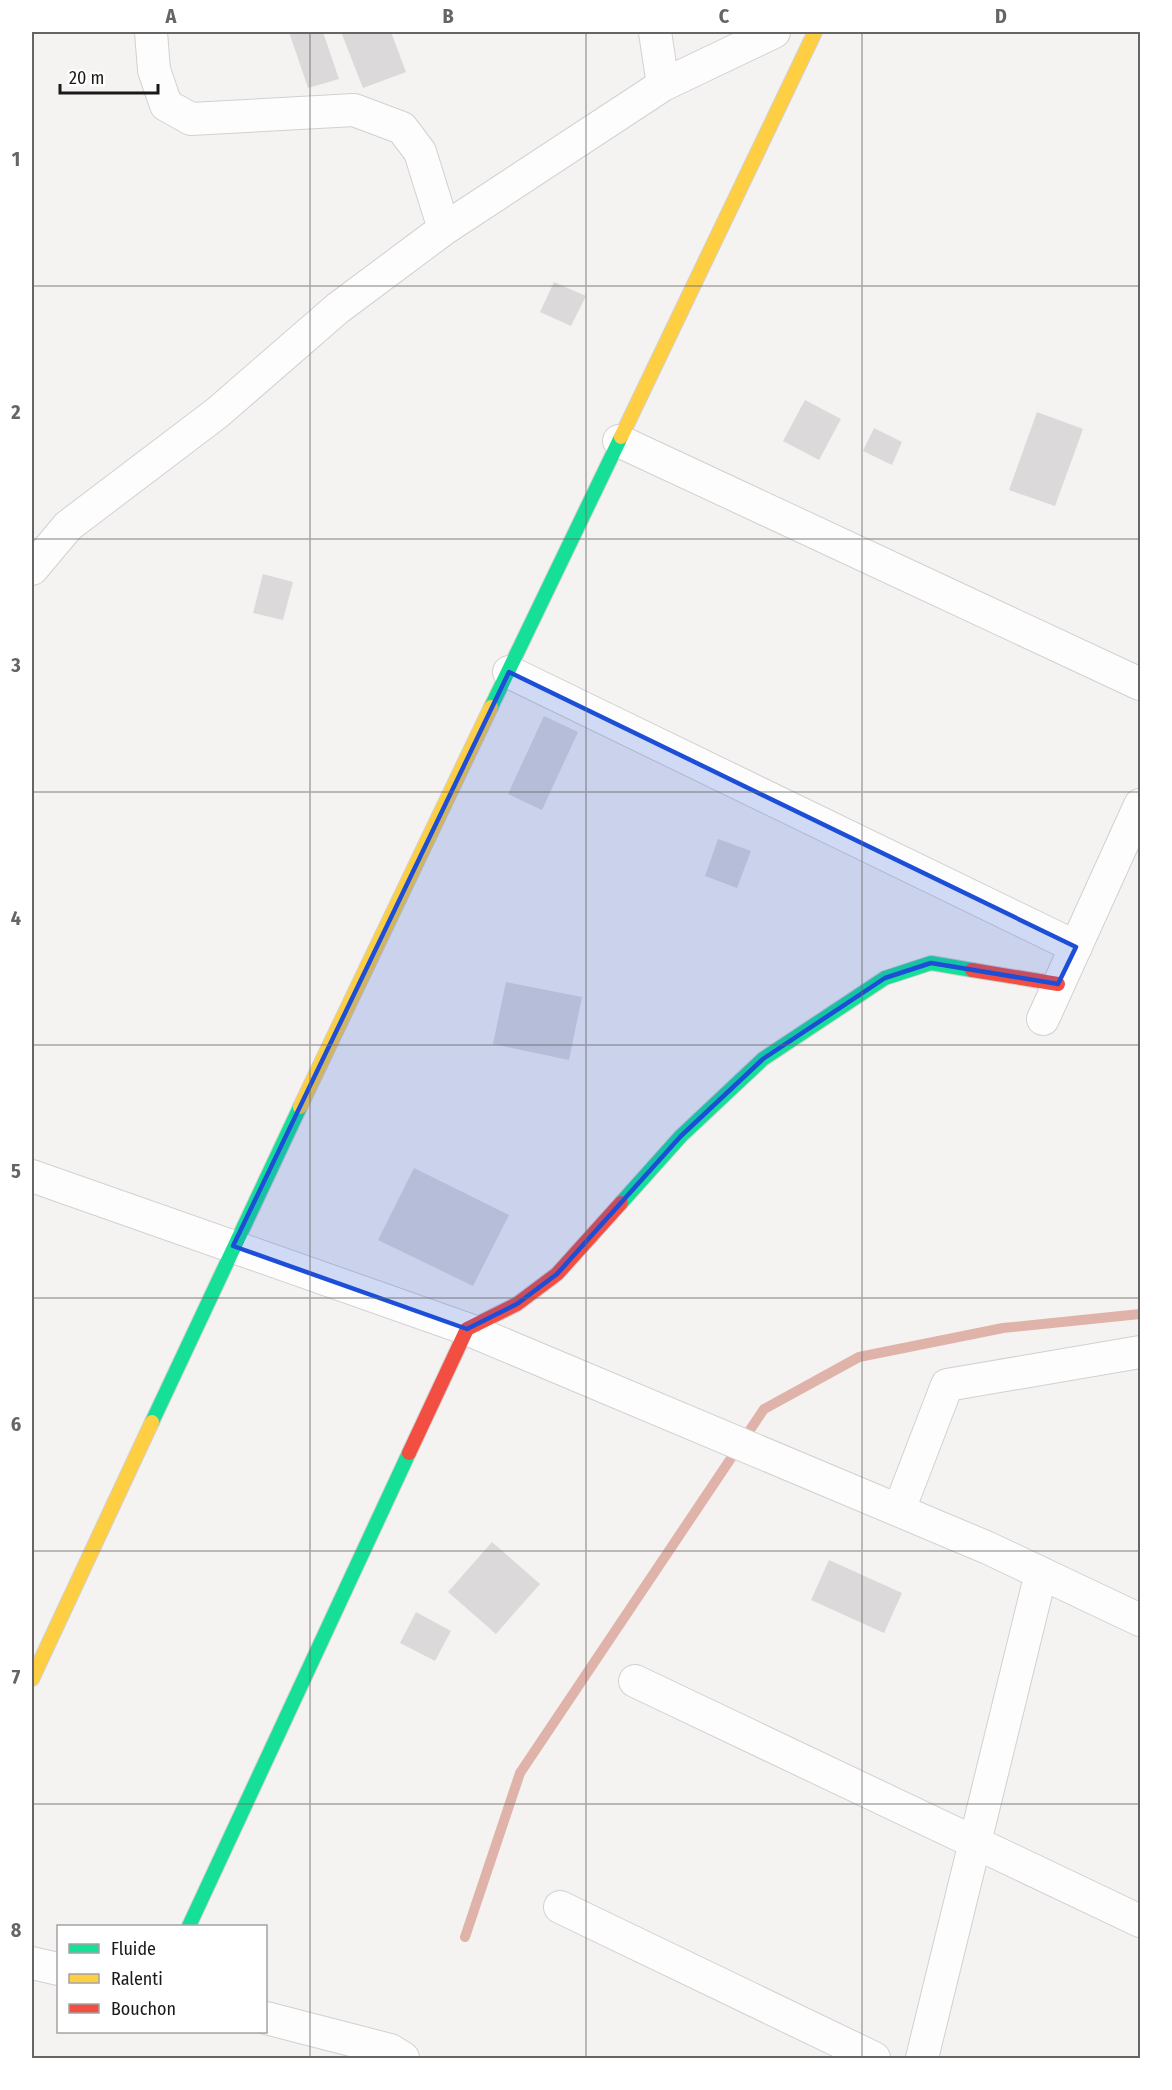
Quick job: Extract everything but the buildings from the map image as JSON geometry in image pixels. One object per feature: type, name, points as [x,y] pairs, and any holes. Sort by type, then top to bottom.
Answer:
[{"type":"street","points":[[151,32],[154,70],[166,105],[191,119],[354,110],[402,128],[420,152],[444,229]]},
{"type":"street","points":[[655,32],[663,85]]},
{"type":"street","points":[[32,569],[68,526],[218,413],[338,308],[444,229],[663,85],[774,32]]},
{"type":"street","points":[[32,1679],[233,1246],[815,32]]},
{"type":"street","points":[[619,441],[1140,684]]},
{"type":"street","points":[[509,672],[1076,947]]},
{"type":"street","points":[[1043,1019],[1140,806]]},
{"type":"street","points":[[189,1925],[467,1329],[517,1304],[557,1274],[681,1136],[763,1059],[885,978],[931,963],[1058,984]]},
{"type":"street","points":[[32,1176],[467,1329],[988,1548],[1140,1620]]},
{"type":"street","points":[[899,1510],[948,1385],[1140,1352]]},
{"type":"street","points":[[922,2058],[1041,1573]]},
{"type":"street","points":[[634,1681],[1140,1921]]},
{"type":"street","points":[[560,1907],[874,2058]]},
{"type":"street","points":[[32,1963],[57,1969]]},
{"type":"street","points":[[267,2018],[390,2050],[403,2058]]},
{"type":"highlighted area","points":[[509,672],[1076,947],[1058,984],[931,963],[885,978],[763,1059],[681,1136],[557,1274],[517,1304],[467,1329],[233,1246]]},
{"type":"waterway","points":[[465,1937],[520,1773],[764,1409],[859,1357],[1003,1328],[1140,1314]]},
{"type":"traffic: fast","points":[[491,707],[621,437]]},
{"type":"traffic: fast","points":[[621,1203],[681,1136],[763,1059],[885,978],[931,963],[972,970]]},
{"type":"traffic: fast","points":[[152,1422],[300,1107]]},
{"type":"traffic: fast","points":[[189,1925],[409,1453]]},
{"type":"traffic: slow","points":[[621,437],[815,32]]},
{"type":"traffic: slow","points":[[300,1107],[491,707]]},
{"type":"traffic: slow","points":[[32,1679],[152,1422]]},
{"type":"traffic: jam","points":[[972,970],[1058,984]]},
{"type":"traffic: jam","points":[[409,1453],[467,1329],[517,1304],[557,1274],[621,1203]]}]
